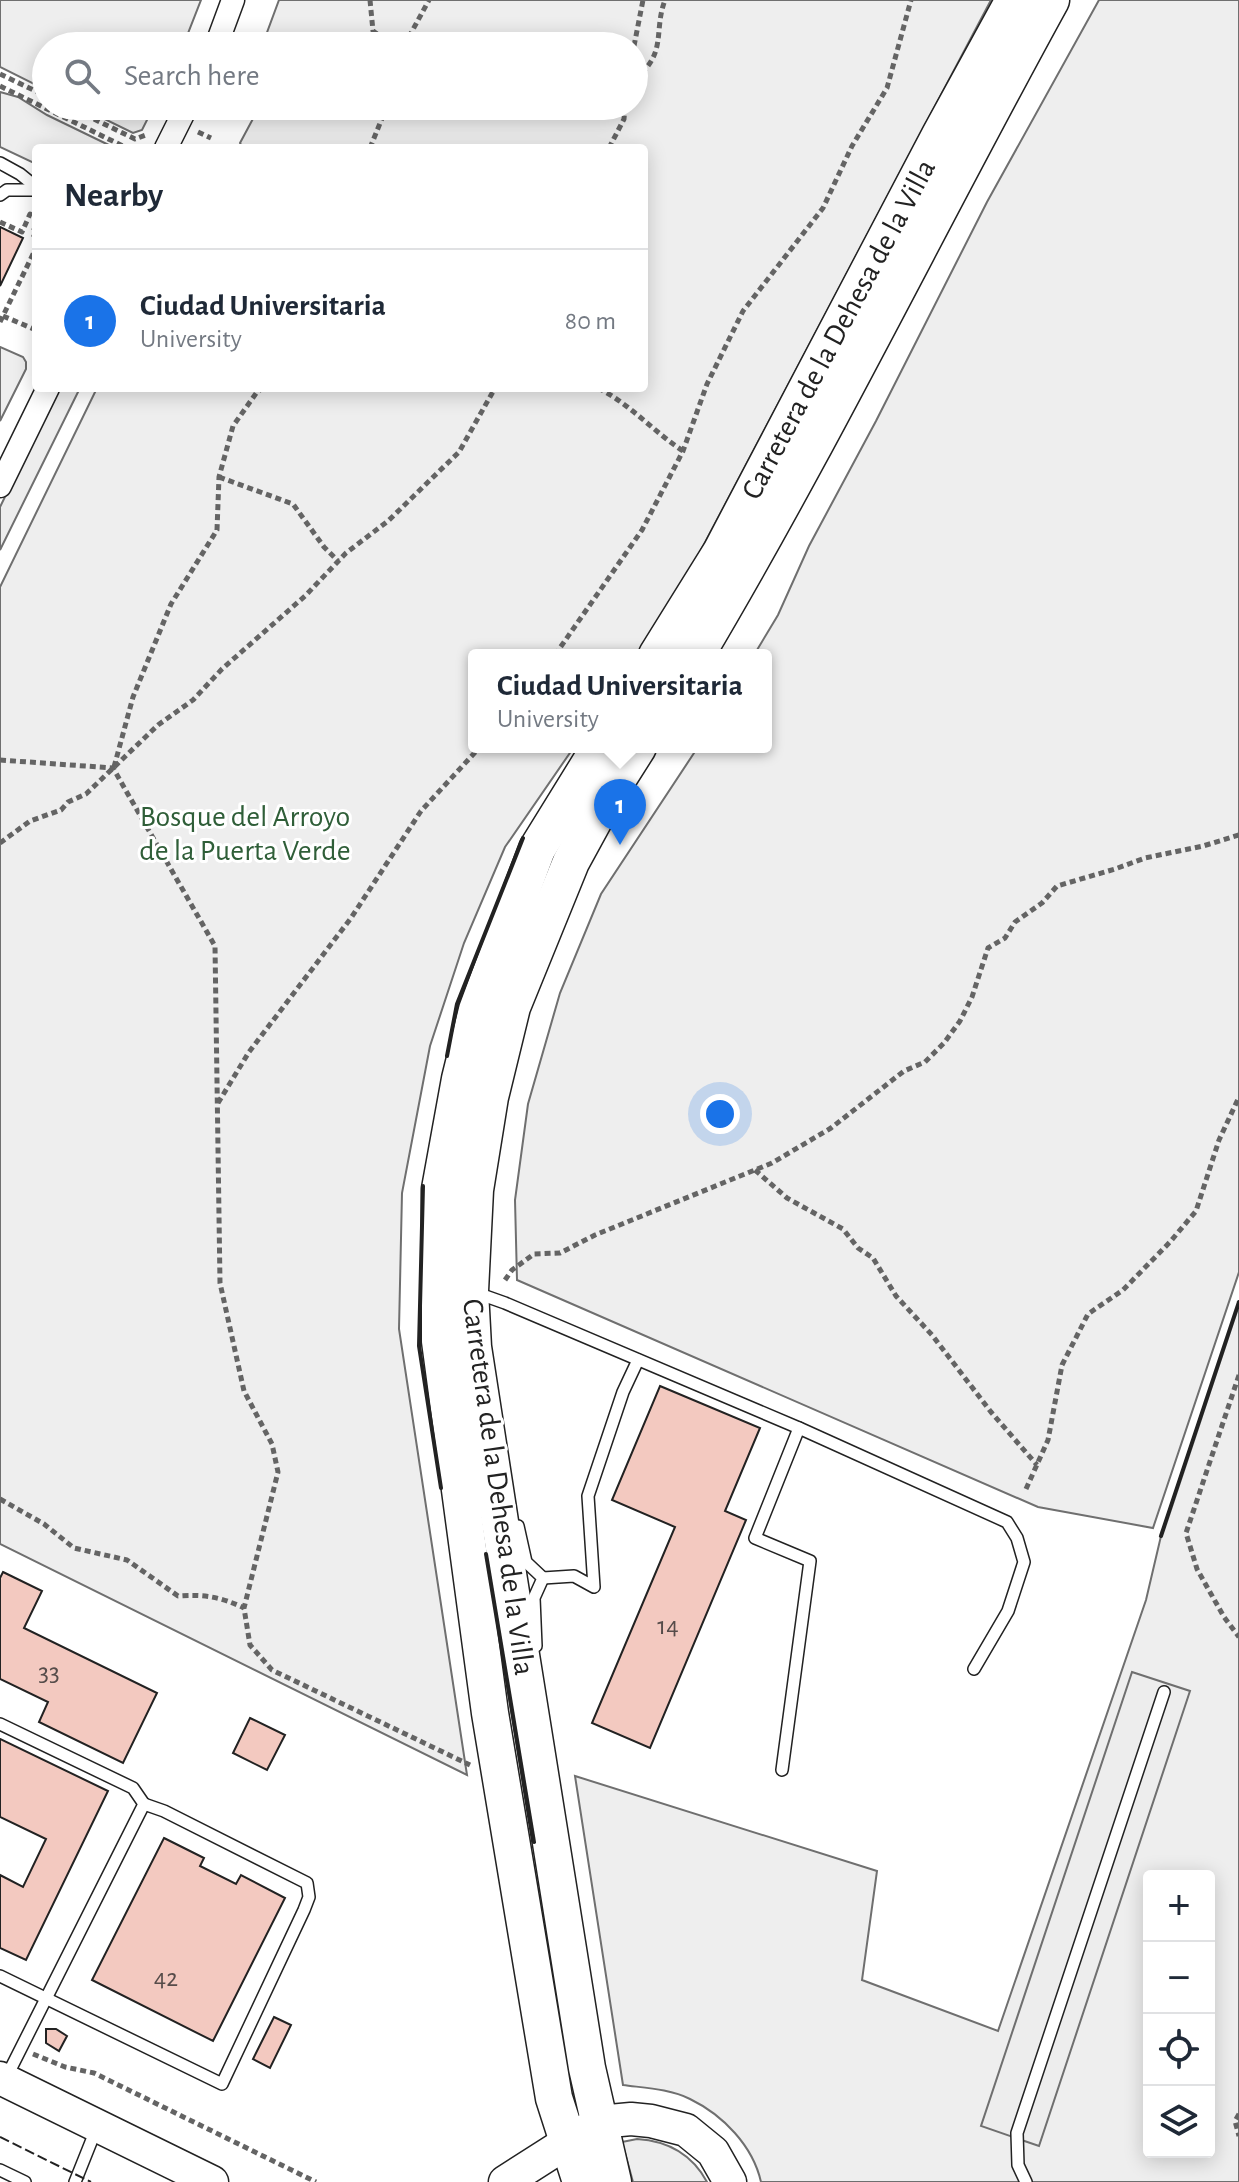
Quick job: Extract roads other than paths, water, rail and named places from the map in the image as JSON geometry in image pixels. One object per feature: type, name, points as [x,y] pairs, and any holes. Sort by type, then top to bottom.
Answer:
[{"type":"main road","name":"Carretera de la Dehesa de la Villa","points":[[661,649],[721,552],[1014,0]]},
{"type":"main road","name":"Carretera de la Dehesa de la Villa","points":[[700,649],[761,545],[1051,0]]},
{"type":"main road","name":"Carretera de la Dehesa de la Villa","points":[[581,2182],[554,2098],[490,1713],[442,1357],[440,1189],[460,1079],[477,1010],[537,849],[596,753]]},
{"type":"main road","name":"Carretera de la Dehesa de la Villa","points":[[613,2182],[587,2068],[473,1347],[470,1291],[475,1190],[490,1097],[512,1007],[571,862],[634,753]]},
{"type":"street","points":[[221,32],[233,0]]},
{"type":"street","points":[[159,140],[175,120]]},
{"type":"street","points":[[0,486],[46,392]]},
{"type":"street","points":[[2,2079],[212,2182]]},
{"type":"street","points":[[505,2182],[599,2122],[631,2119],[686,2130],[713,2152],[730,2182]]},
{"type":"lane","points":[[0,163],[32,184]]},
{"type":"lane","points":[[0,195],[7,190],[32,188]]},
{"type":"lane","points":[[470,1291],[799,1428],[1007,1522],[1017,1538],[1024,1562],[1008,1611],[974,1669]]},
{"type":"lane","points":[[473,1347],[507,1485]]},
{"type":"lane","points":[[515,1516],[526,1562],[543,1578],[574,1576],[594,1587],[588,1496],[623,1392],[638,1360]]},
{"type":"lane","points":[[782,1770],[810,1561],[755,1538],[799,1428]]},
{"type":"lane","points":[[537,1661],[534,1598],[543,1578]]},
{"type":"lane","points":[[538,1676],[543,1787]]},
{"type":"lane","points":[[1026,2182],[1018,2165],[1017,2133],[1164,1692]]},
{"type":"lane","points":[[0,1724],[133,1788],[144,1804],[164,1811],[307,1883],[309,1897],[222,2084],[0,1976]]},
{"type":"lane","points":[[2,2079],[47,1998],[144,1804]]},
{"type":"lane","points":[[75,2182],[98,2126]]},
{"type":"lane","points":[[0,2170],[25,2182]]},
{"type":"place","name":"Ciudad Universitaria","points":[[620,845]]},
{"type":"park label","name":"Bosque del Arroyo de la Puerta Verde","points":[[245,833]]}]
